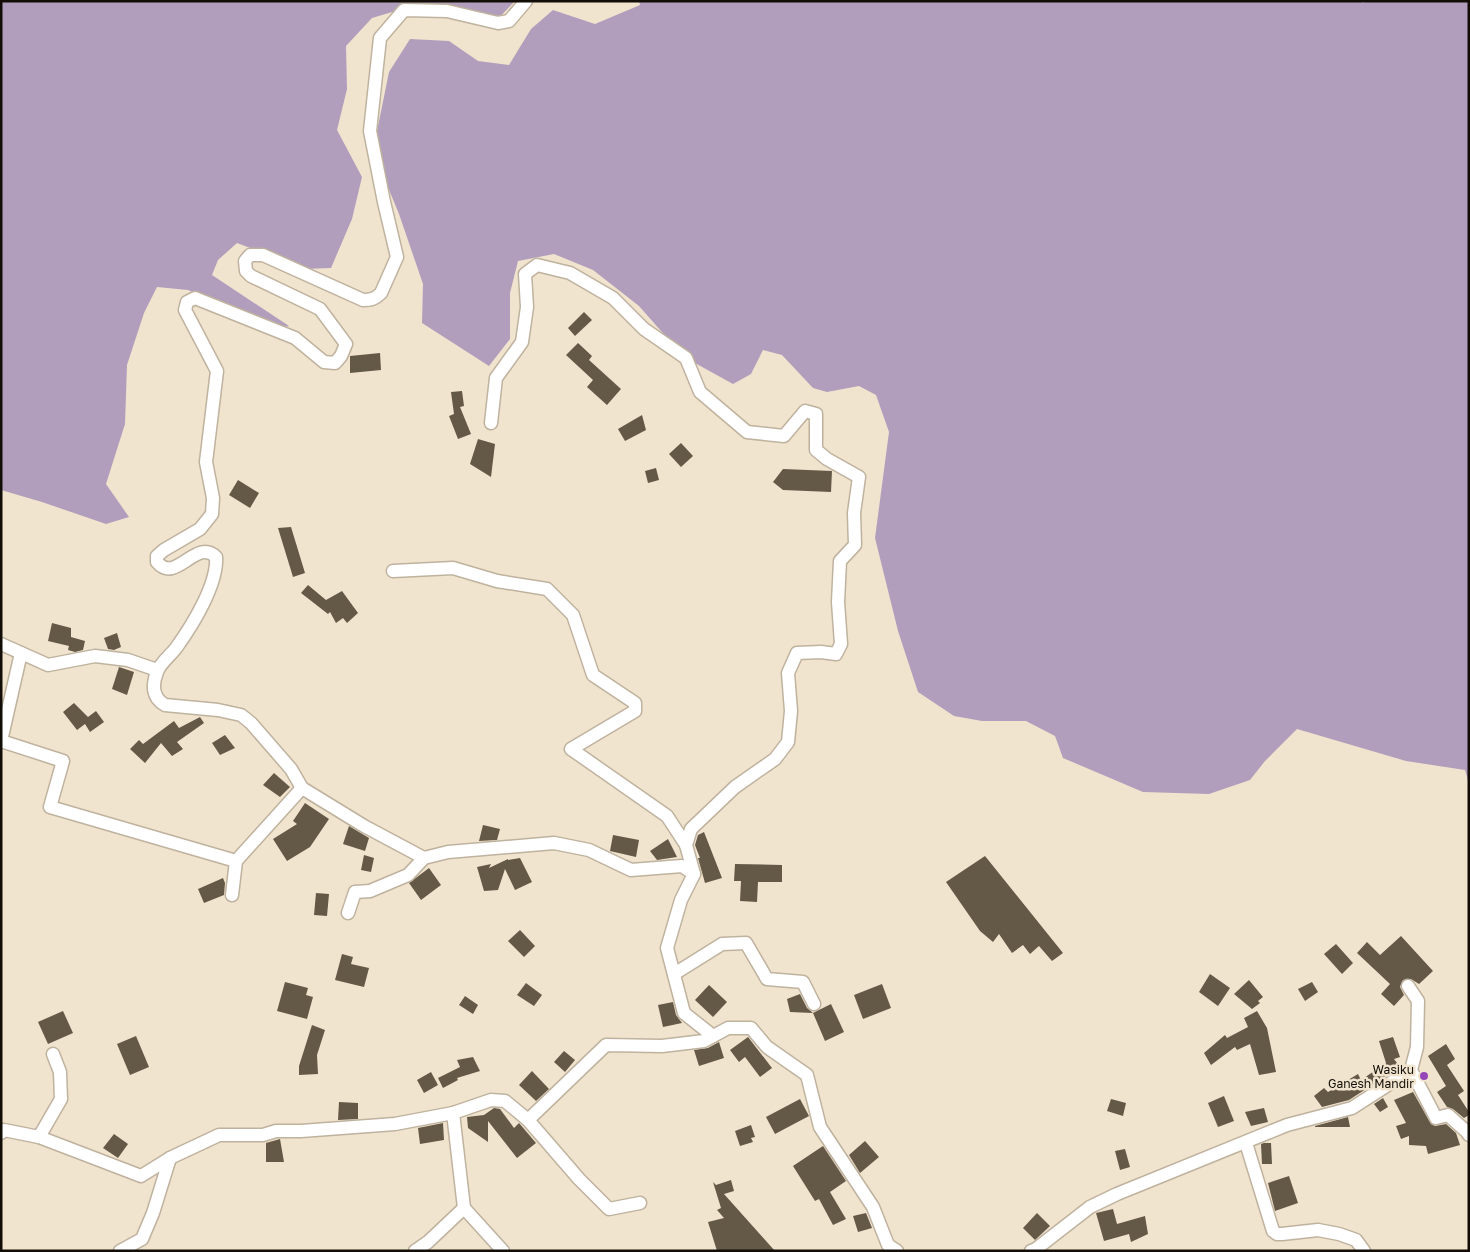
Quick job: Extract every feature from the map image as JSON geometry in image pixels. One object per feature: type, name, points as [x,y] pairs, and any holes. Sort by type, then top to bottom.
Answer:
[{"type":"street","points":[[424,858],[364,826],[302,788],[291,769],[251,723],[241,716],[218,710],[165,705],[158,701],[154,690],[157,670],[175,650],[194,623],[216,567],[216,557],[209,552],[201,551],[176,567],[160,566],[156,562],[157,556],[164,550],[200,529],[212,514],[213,498],[206,462],[217,371],[185,310],[187,302],[195,298],[295,338],[324,362],[335,364],[346,344],[320,309],[251,276],[246,271],[245,261],[250,255],[263,255],[363,300],[376,298],[381,293],[396,257],[370,131],[380,38],[404,10],[447,10],[498,23],[509,21],[526,1]]},
{"type":"street","points":[[491,423],[496,378],[522,342],[527,307],[525,274],[537,265],[570,272],[613,298],[644,329],[686,358],[700,392],[747,432],[784,436],[805,411],[816,414],[816,450],[859,477],[854,514],[855,545],[840,561],[838,602],[841,644],[836,654],[821,652],[797,653],[788,673],[792,711],[788,742],[775,758],[734,787],[691,828],[686,845]]},
{"type":"street","points":[[392,571],[453,568],[497,581],[547,589],[573,615],[593,675],[635,703],[635,711],[570,749],[666,816],[686,845],[694,874],[681,900],[667,948],[684,1013],[714,1036]]},
{"type":"street","points":[[1,644],[48,666],[95,656],[128,660],[157,670]]},
{"type":"street","points":[[21,653],[1,741],[64,761],[50,807],[236,861]]},
{"type":"street","points":[[232,895],[236,861],[302,788]]},
{"type":"street","points":[[348,913],[355,892],[370,890],[408,875],[424,858],[448,852],[554,844],[589,850],[631,870],[682,866],[694,874]]},
{"type":"street","points":[[674,974],[722,944],[746,943],[767,979],[803,982],[814,1004]]},
{"type":"street","points":[[1031,1251],[1090,1207],[1117,1194],[1246,1143],[1286,1125],[1352,1108],[1411,1070],[1417,1048],[1418,1001],[1408,986]]},
{"type":"street","points":[[528,1120],[606,1045],[662,1046],[704,1041],[728,1028],[751,1028],[767,1047],[807,1075],[820,1127],[873,1207],[888,1245],[897,1251]]},
{"type":"street","points":[[39,1137],[61,1099],[60,1072],[53,1054]]},
{"type":"street","points":[[1411,1070],[1436,1118],[1448,1115],[1469,1135]]},
{"type":"street","points":[[1,1133],[4,1130],[39,1137],[141,1176],[170,1158],[220,1135],[263,1135],[276,1131],[395,1124],[453,1113],[491,1100],[505,1102],[528,1120],[579,1179],[609,1209],[640,1203]]},
{"type":"street","points":[[453,1113],[464,1208],[504,1251]]},
{"type":"street","points":[[1246,1143],[1273,1231],[1277,1234],[1282,1234],[1318,1230],[1339,1234],[1356,1240],[1364,1251]]},
{"type":"street","points":[[120,1251],[142,1239],[153,1213],[170,1158]]},
{"type":"street","points":[[415,1251],[428,1242],[464,1208]]},
{"type":"shaded area","points":[[1,1],[515,1],[489,28],[448,7],[409,7],[372,18],[346,46],[347,89],[337,130],[362,177],[352,219],[331,268],[305,269],[237,243],[218,260],[212,275],[289,326],[277,329],[188,290],[157,287],[144,313],[127,365],[125,424],[106,484],[129,517],[106,524],[1,490]]},
{"type":"shaded area","points":[[639,1],[1361,1],[1363,3],[1365,1],[1469,1],[1469,783],[1465,770],[1406,761],[1297,729],[1265,761],[1250,780],[1209,794],[1143,792],[1063,758],[1055,736],[1026,721],[982,721],[954,716],[918,692],[898,631],[875,538],[889,432],[876,395],[859,386],[827,392],[813,388],[782,355],[763,350],[751,374],[733,384],[684,357],[639,306],[593,270],[554,254],[518,261],[510,293],[510,339],[489,366],[422,323],[423,284],[399,214],[373,151],[389,72],[410,39],[449,41],[478,61],[509,65],[531,29],[553,10],[595,24],[640,5]]},
{"type":"building","points":[[584,312],[592,320],[575,336],[568,328]]},
{"type":"building","points":[[578,343],[592,356],[589,360],[621,389],[607,405],[587,387],[593,380],[566,355]]},
{"type":"building","points":[[380,353],[381,370],[350,373],[350,356]]},
{"type":"building","points":[[462,391],[464,406],[460,407],[471,434],[458,439],[449,416],[454,414],[451,392]]},
{"type":"building","points":[[642,415],[646,430],[625,441],[618,429]]},
{"type":"building","points":[[478,439],[495,444],[491,477],[470,464]]},
{"type":"building","points":[[681,443],[693,456],[681,467],[669,454]]},
{"type":"building","points":[[656,468],[659,480],[648,483],[645,471]]},
{"type":"building","points":[[783,469],[832,471],[831,492],[783,490],[773,482]]},
{"type":"building","points":[[238,480],[259,493],[250,508],[229,495]]},
{"type":"building","points":[[291,527],[305,573],[293,577],[278,528]]},
{"type":"building","points":[[308,585],[326,600],[342,591],[358,613],[347,623],[343,618],[336,623],[330,612],[328,614],[301,593]]},
{"type":"building","points":[[52,623],[71,628],[71,637],[85,641],[83,650],[75,652],[68,650],[69,646],[48,641]]},
{"type":"building","points":[[117,633],[121,647],[114,650],[108,649],[104,638]]},
{"type":"building","points":[[119,667],[134,672],[127,695],[112,689]]},
{"type":"building","points":[[74,703],[88,717],[96,711],[104,722],[90,732],[85,724],[77,730],[63,712]]},
{"type":"building","points":[[200,717],[204,723],[177,742],[183,749],[172,756],[161,743],[145,763],[130,749],[139,740],[143,744],[174,721],[179,728]]},
{"type":"building","points":[[225,735],[235,748],[220,755],[212,743]]},
{"type":"building","points":[[274,773],[290,787],[280,797],[263,785]]},
{"type":"building","points":[[305,803],[329,819],[310,847],[287,861],[273,839],[297,824],[293,821]]},
{"type":"building","points":[[483,825],[500,829],[497,840],[479,841]]},
{"type":"building","points":[[349,826],[369,838],[365,851],[343,844]]},
{"type":"building","points":[[704,832],[722,878],[705,883],[698,858],[700,858],[695,845],[698,835]]},
{"type":"building","points":[[613,835],[639,840],[636,857],[610,851]]},
{"type":"building","points":[[668,839],[677,857],[657,860],[650,851]]},
{"type":"building","points":[[364,855],[374,858],[371,872],[361,870]]},
{"type":"building","points":[[985,856],[1063,953],[1052,961],[1039,946],[1030,954],[1023,945],[1012,953],[999,934],[993,942],[980,931],[946,882]]},
{"type":"building","points":[[520,858],[532,882],[515,890],[505,869],[498,890],[484,891],[477,867],[491,864],[489,868],[508,859]]},
{"type":"building","points":[[735,864],[782,865],[782,882],[758,882],[757,902],[740,901],[741,881],[734,881]]},
{"type":"building","points":[[429,868],[441,885],[421,900],[409,883]]},
{"type":"building","points":[[223,878],[225,883],[224,895],[204,903],[198,889]]},
{"type":"building","points":[[316,893],[329,894],[327,916],[314,915]]},
{"type":"building","points":[[520,930],[535,946],[524,957],[508,941]]},
{"type":"building","points":[[1401,936],[1433,971],[1419,984],[1411,979],[1403,980],[1400,987],[1404,995],[1394,1006],[1381,994],[1390,984],[1357,953],[1367,942],[1380,955]]},
{"type":"building","points":[[1336,944],[1353,963],[1342,974],[1324,954]]},
{"type":"building","points":[[342,954],[353,957],[351,964],[369,968],[364,987],[335,980]]},
{"type":"building","points":[[1210,974],[1230,988],[1218,1006],[1199,992]]},
{"type":"building","points":[[1249,980],[1263,997],[1258,1001],[1260,1003],[1252,1009],[1234,994]]},
{"type":"building","points":[[285,982],[308,988],[306,995],[313,997],[307,1019],[277,1011]]},
{"type":"building","points":[[1312,982],[1318,992],[1305,1001],[1298,989]]},
{"type":"building","points":[[526,983],[542,995],[534,1006],[517,995]]},
{"type":"building","points":[[882,984],[891,1008],[863,1019],[854,995]]},
{"type":"building","points":[[709,985],[727,1002],[713,1017],[695,1000]]},
{"type":"building","points":[[800,994],[807,1008],[813,1013],[790,1012],[787,999]]},
{"type":"building","points":[[465,996],[478,1005],[473,1014],[459,1005]]},
{"type":"building","points":[[673,1002],[676,1015],[682,1023],[663,1027],[658,1005]]},
{"type":"building","points":[[831,1004],[844,1032],[825,1041],[813,1013]]},
{"type":"building","points":[[63,1011],[73,1033],[48,1044],[38,1022]]},
{"type":"building","points":[[1257,1011],[1267,1028],[1276,1072],[1259,1075],[1250,1044],[1237,1050],[1235,1047],[1211,1065],[1204,1053],[1225,1035],[1227,1038],[1248,1027],[1244,1018]]},
{"type":"building","points":[[312,1025],[325,1030],[317,1055],[318,1074],[299,1075],[299,1066]]},
{"type":"building","points":[[136,1036],[149,1067],[130,1075],[117,1044]]},
{"type":"building","points":[[748,1037],[772,1068],[760,1077],[745,1057],[739,1062],[730,1050]]},
{"type":"building","points":[[1393,1037],[1400,1057],[1394,1059],[1400,1067],[1349,1100],[1322,1107],[1314,1096],[1324,1088],[1328,1092],[1358,1074],[1361,1080],[1386,1063],[1379,1041]]},
{"type":"building","points":[[719,1042],[724,1058],[699,1066],[694,1050],[708,1048]]},
{"type":"building","points":[[1446,1044],[1455,1059],[1447,1065],[1464,1091],[1458,1095],[1469,1112],[1469,1115],[1464,1118],[1453,1109],[1447,1107],[1437,1092],[1446,1086],[1428,1056]]},
{"type":"building","points":[[564,1051],[575,1060],[565,1072],[554,1062]]},
{"type":"building","points":[[473,1057],[480,1071],[457,1078],[458,1080],[443,1088],[438,1078],[460,1067],[457,1060]]},
{"type":"building","points":[[532,1071],[549,1089],[536,1101],[519,1085]]},
{"type":"building","points":[[431,1072],[438,1085],[424,1093],[417,1080]]},
{"type":"building","points":[[1413,1092],[1431,1124],[1435,1126],[1446,1124],[1456,1133],[1460,1145],[1428,1154],[1426,1146],[1409,1145],[1409,1136],[1401,1139],[1396,1126],[1406,1123],[1394,1100]]},
{"type":"building","points":[[1224,1096],[1234,1121],[1218,1127],[1208,1103]]},
{"type":"building","points":[[1383,1098],[1388,1107],[1380,1112],[1374,1104]]},
{"type":"building","points":[[800,1099],[809,1116],[775,1134],[766,1117]]},
{"type":"building","points":[[1111,1099],[1126,1103],[1123,1116],[1107,1111]]},
{"type":"building","points":[[339,1102],[358,1103],[358,1119],[338,1120]]},
{"type":"building","points":[[494,1108],[500,1109],[514,1128],[519,1123],[536,1143],[517,1158],[488,1121],[488,1142],[468,1128],[467,1117],[484,1115]]},
{"type":"building","points":[[1264,1108],[1268,1122],[1251,1126],[1245,1112]]},
{"type":"building","points":[[1348,1117],[1350,1127],[1315,1127],[1315,1126]]},
{"type":"building","points":[[443,1123],[444,1140],[420,1144],[418,1128]]},
{"type":"building","points":[[751,1125],[755,1137],[751,1138],[753,1142],[740,1146],[735,1131]]},
{"type":"building","points":[[114,1134],[128,1144],[118,1158],[103,1148]]},
{"type":"building","points":[[280,1139],[284,1162],[266,1162],[266,1143]]},
{"type":"building","points":[[865,1141],[879,1157],[860,1173],[849,1155]]},
{"type":"building","points":[[1271,1143],[1272,1164],[1262,1164],[1261,1144]]},
{"type":"building","points":[[823,1146],[846,1181],[830,1192],[846,1219],[833,1225],[819,1199],[815,1201],[793,1166]]},
{"type":"building","points":[[1125,1149],[1130,1167],[1120,1170],[1115,1151]]},
{"type":"building","points":[[1289,1176],[1298,1203],[1275,1211],[1268,1183]]},
{"type":"building","points":[[731,1180],[734,1191],[724,1194],[775,1251],[717,1251],[708,1222],[724,1218],[717,1210],[721,1208],[713,1182],[716,1185]]},
{"type":"building","points":[[1113,1209],[1117,1224],[1145,1216],[1148,1234],[1131,1242],[1129,1234],[1104,1241],[1096,1213]]},
{"type":"building","points":[[866,1213],[872,1228],[858,1232],[853,1216]]},
{"type":"building","points":[[1037,1213],[1050,1226],[1035,1240],[1023,1228]]},
{"type":"place","name":"Wasiku Ganesh Mandir","points":[[1424,1076]]}]
